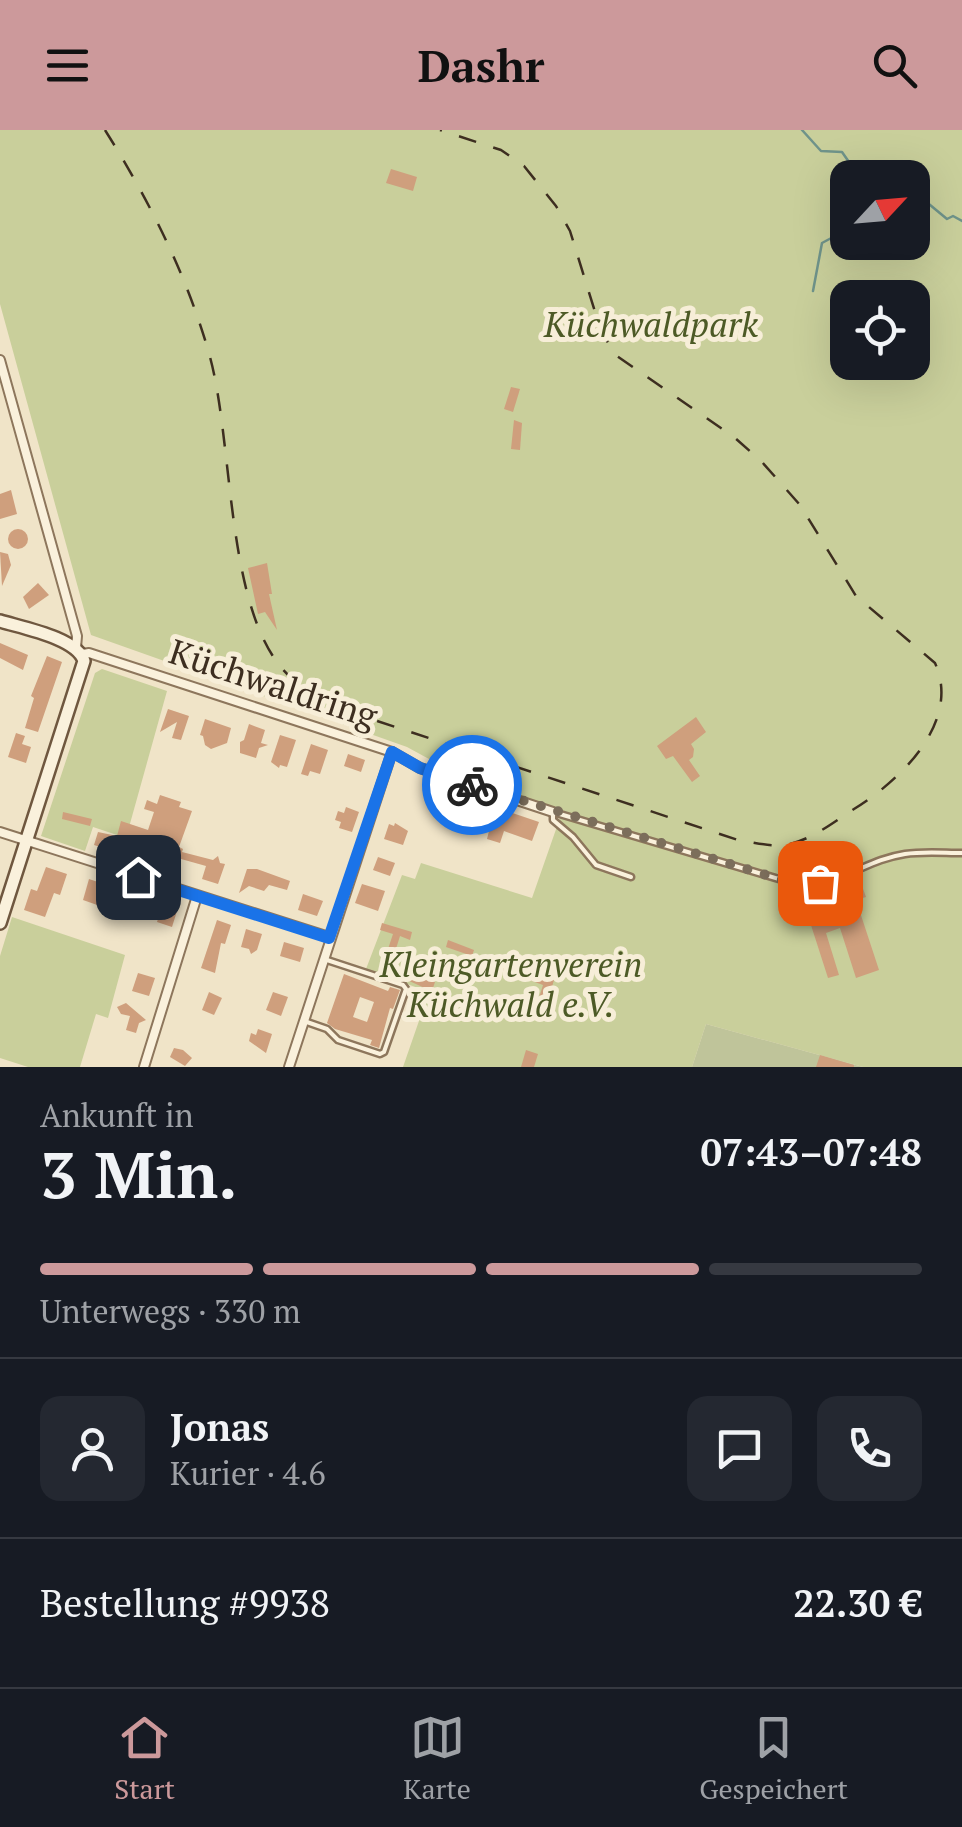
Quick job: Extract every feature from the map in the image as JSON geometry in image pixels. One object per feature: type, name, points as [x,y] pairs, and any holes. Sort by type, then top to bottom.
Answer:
[{"type":"main road","points":[[0,621],[79,651],[80,680],[0,923]]},
{"type":"street","points":[[0,360],[79,651]]},
{"type":"street","name":"Küchwaldring","points":[[79,651],[392,752],[420,768],[552,812]]},
{"type":"street","points":[[289,1067],[392,752]]},
{"type":"street","points":[[0,832],[330,936]]},
{"type":"street","points":[[144,1067],[197,896]]},
{"type":"lane","name":"Küchwaldring","points":[[552,812],[794,883],[834,880],[904,854],[962,853]]},
{"type":"lane","points":[[552,812],[553,820],[596,865],[631,877]]},
{"type":"lane","points":[[304,1020],[327,1029],[338,1040],[380,1054],[406,989],[322,959]]},
{"type":"green space","name":"Küchwaldpark","points":[[0,130],[962,130],[962,1067],[863,1067],[706,1024],[692,1067],[403,1067],[429,992],[366,969],[402,875],[415,879],[421,863],[532,898],[561,815],[556,808],[462,777],[407,747],[91,635],[0,304]]},
{"type":"green space","points":[[102,669],[167,691],[126,838],[93,827],[85,851],[41,836],[95,673]]},
{"type":"green space","points":[[12,917],[125,955],[108,1018],[96,1014],[80,1067],[28,1067],[0,1058],[0,956]]},
{"type":"green space","points":[[706,1024],[863,1067],[692,1067]]},
{"type":"building","points":[[391,169],[417,177],[413,191],[386,183]]},
{"type":"building","points":[[511,387],[520,389],[513,412],[504,409]]},
{"type":"building","points":[[514,420],[522,423],[520,450],[511,449]]},
{"type":"building","points":[[11,490],[17,514],[0,519],[0,494]]},
{"type":"building","points":[[18,529],[28,539],[18,549],[8,539]]},
{"type":"building","points":[[0,552],[8,554],[11,565],[2,586]]},
{"type":"building","points":[[267,563],[277,630],[265,612],[258,614],[248,568]]},
{"type":"building","points":[[38,583],[49,595],[29,609],[23,597]]},
{"type":"building","points":[[0,643],[28,655],[23,670],[0,658]]},
{"type":"building","points":[[47,656],[62,662],[38,732],[25,728],[34,698],[31,696]]},
{"type":"building","points":[[168,709],[189,716],[181,740],[172,738],[177,722],[160,732]]},
{"type":"building","points":[[696,717],[706,732],[691,744],[693,757],[689,760],[700,776],[692,782],[673,756],[666,759],[657,746]]},
{"type":"building","points":[[205,719],[231,728],[227,743],[211,749],[205,745],[200,735]]},
{"type":"building","points":[[249,724],[265,730],[261,743],[268,745],[259,748],[256,758],[240,753],[240,742]]},
{"type":"building","points":[[16,733],[25,736],[22,744],[31,747],[26,763],[8,757]]},
{"type":"building","points":[[280,735],[296,740],[287,767],[279,768],[271,762]]},
{"type":"building","points":[[311,744],[328,750],[320,774],[310,771],[308,776],[301,774]]},
{"type":"building","points":[[348,754],[365,760],[361,772],[344,766]]},
{"type":"building","points":[[160,795],[181,802],[179,807],[192,811],[179,847],[182,852],[213,860],[218,856],[220,863],[225,864],[218,884],[202,879],[206,866],[181,859],[176,872],[94,845],[98,832],[117,836],[121,821],[148,830],[154,812],[144,809],[147,800],[157,804]]},
{"type":"building","points":[[346,807],[359,812],[352,832],[339,828],[341,822],[335,820],[338,811],[344,813]]},
{"type":"building","points":[[495,807],[539,822],[532,841],[504,831],[500,843],[487,839]]},
{"type":"building","points":[[63,812],[92,819],[90,826],[62,819]]},
{"type":"building","points":[[395,823],[408,831],[403,845],[384,839],[389,824]]},
{"type":"building","points":[[378,857],[395,863],[390,876],[373,870]]},
{"type":"building","points":[[46,867],[67,874],[60,895],[54,893],[45,917],[24,910],[31,889],[37,891]]},
{"type":"building","points":[[247,869],[290,881],[287,890],[269,885],[264,891],[249,886],[239,893]]},
{"type":"building","points":[[89,879],[107,885],[100,906],[83,900]]},
{"type":"building","points":[[362,884],[385,891],[378,911],[355,903]]},
{"type":"building","points":[[862,886],[866,897],[856,900],[879,970],[856,978],[840,928],[826,933],[839,975],[828,978],[810,922],[835,914],[833,907],[846,903],[843,892]]},
{"type":"building","points":[[125,891],[178,908],[172,927],[157,922],[160,913],[141,906],[139,913],[128,910],[129,906],[121,903]]},
{"type":"building","points":[[303,894],[323,901],[317,916],[298,910]]},
{"type":"building","points":[[217,920],[231,925],[225,944],[221,943],[215,973],[201,968]]},
{"type":"building","points":[[382,923],[412,932],[410,940],[400,936],[395,952],[388,949],[393,934],[380,930]]},
{"type":"building","points":[[246,929],[262,934],[257,950],[251,954],[241,947]]},
{"type":"building","points":[[448,940],[474,950],[472,956],[446,947]]},
{"type":"building","points":[[284,942],[304,948],[300,962],[280,956]]},
{"type":"building","points":[[496,960],[515,966],[512,976],[492,968]]},
{"type":"building","points":[[407,971],[435,982],[433,988],[429,990],[405,979]]},
{"type":"building","points":[[526,972],[554,980],[547,1004],[538,1001],[543,985],[524,978]]},
{"type":"building","points":[[138,973],[155,978],[149,996],[132,991]]},
{"type":"building","points":[[344,974],[388,991],[390,987],[400,990],[393,1009],[390,1008],[379,1048],[370,1045],[372,1040],[327,1023]],"holes":[[[360,997],[374,1002],[367,1022],[353,1017]]]},
{"type":"building","points":[[209,992],[222,998],[214,1015],[202,1010]]},
{"type":"building","points":[[273,992],[288,997],[281,1016],[266,1010]]},
{"type":"building","points":[[126,1003],[146,1020],[139,1023],[136,1033],[126,1030],[130,1016],[121,1014],[117,1007]]},
{"type":"building","points":[[258,1029],[272,1034],[266,1053],[249,1041],[251,1033],[256,1035]]},
{"type":"building","points":[[174,1048],[192,1058],[185,1066],[170,1057]]},
{"type":"building","points":[[526,1050],[538,1054],[534,1067],[521,1067]]},
{"type":"building","points":[[820,1055],[854,1065],[854,1067],[816,1067]]},
{"type":"waterway","points":[[802,130],[821,151],[842,152],[848,160]]},
{"type":"waterway","points":[[930,205],[947,219],[953,216],[962,221]]},
{"type":"waterway","points":[[813,291],[822,243],[830,239]]},
{"type":"railway","points":[[105,130],[166,240],[201,327],[217,392],[240,561],[262,637],[288,675],[314,695],[356,714],[738,840],[779,845],[812,836],[889,783],[921,748],[940,707],[941,685],[935,663],[856,596],[800,505],[762,462],[734,437],[614,354],[600,328],[570,231],[556,206],[524,166],[501,150],[440,130]]},
{"type":"way so far","points":[[472,785],[789,882],[820,883]]},
{"type":"route","points":[[138,877],[329,938],[392,752],[420,768],[472,785]]},
{"type":"park label","name":"Kleingartenverein Küchwald e.V.","points":[[511,985]]}]
